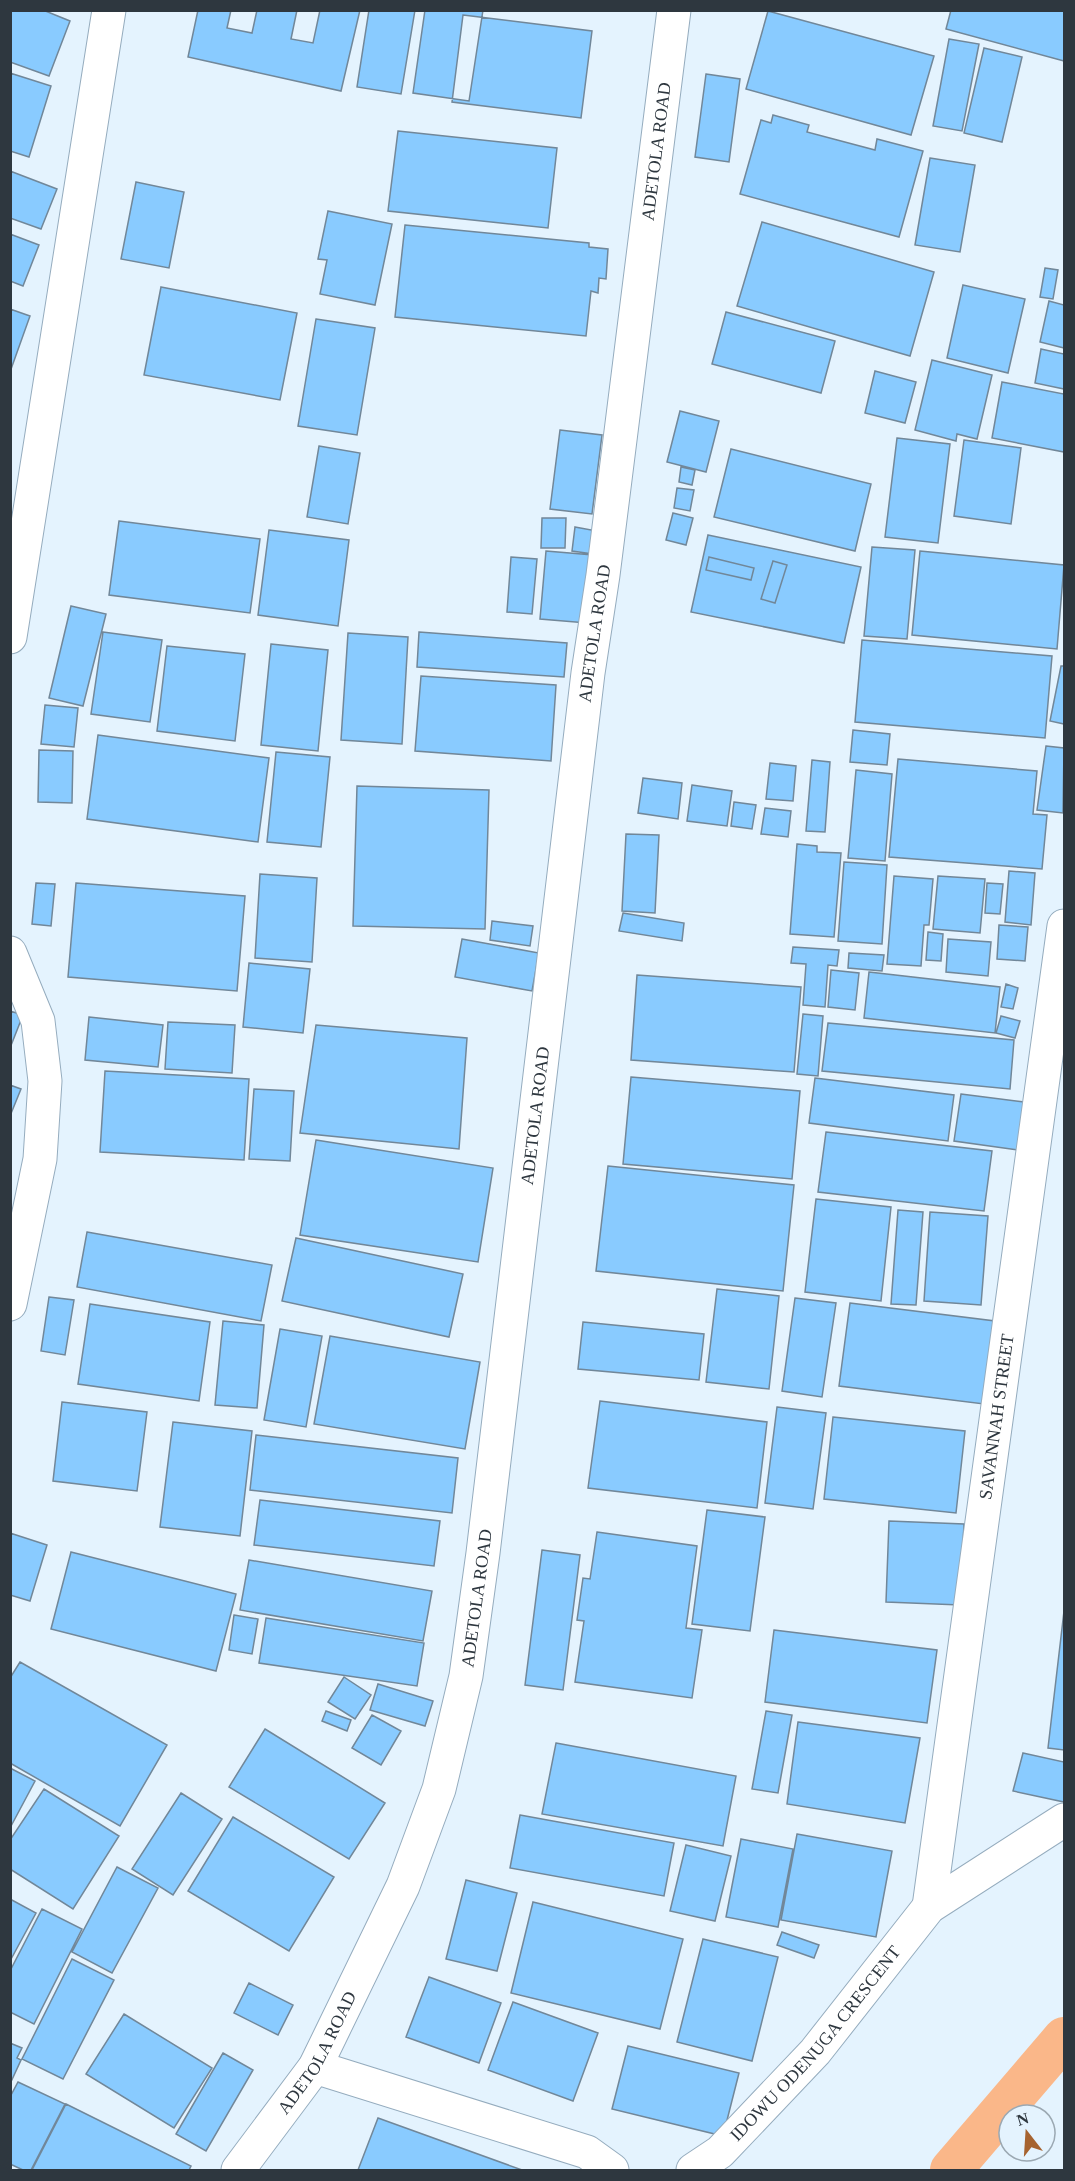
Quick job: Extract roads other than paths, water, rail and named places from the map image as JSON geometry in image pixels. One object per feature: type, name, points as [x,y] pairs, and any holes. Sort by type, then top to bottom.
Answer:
[{"type":"street","points":[[10,637],[108,10]]},
{"type":"street","name":"ADETOLA ROAD","points":[[238,2170],[315,2067],[403,1886],[439,1789],[465,1676],[483,1553],[586,685],[603,575],[674,10]]},
{"type":"street","name":"SAVANNAH STREET","points":[[929,1907],[1065,926]]},
{"type":"street","points":[[10,1304],[40,1159],[45,1081],[38,1021],[13,964]]},
{"type":"street","points":[[929,1907],[1065,1820]]},
{"type":"street","name":"IDOWU ODENUGA CRESCENT","points":[[693,2170],[720,2152],[807,2060],[929,1907]]},
{"type":"street","points":[[315,2067],[587,2152],[612,2170]]},
{"type":"waterway","points":[[951,2170],[1064,2038]]}]
